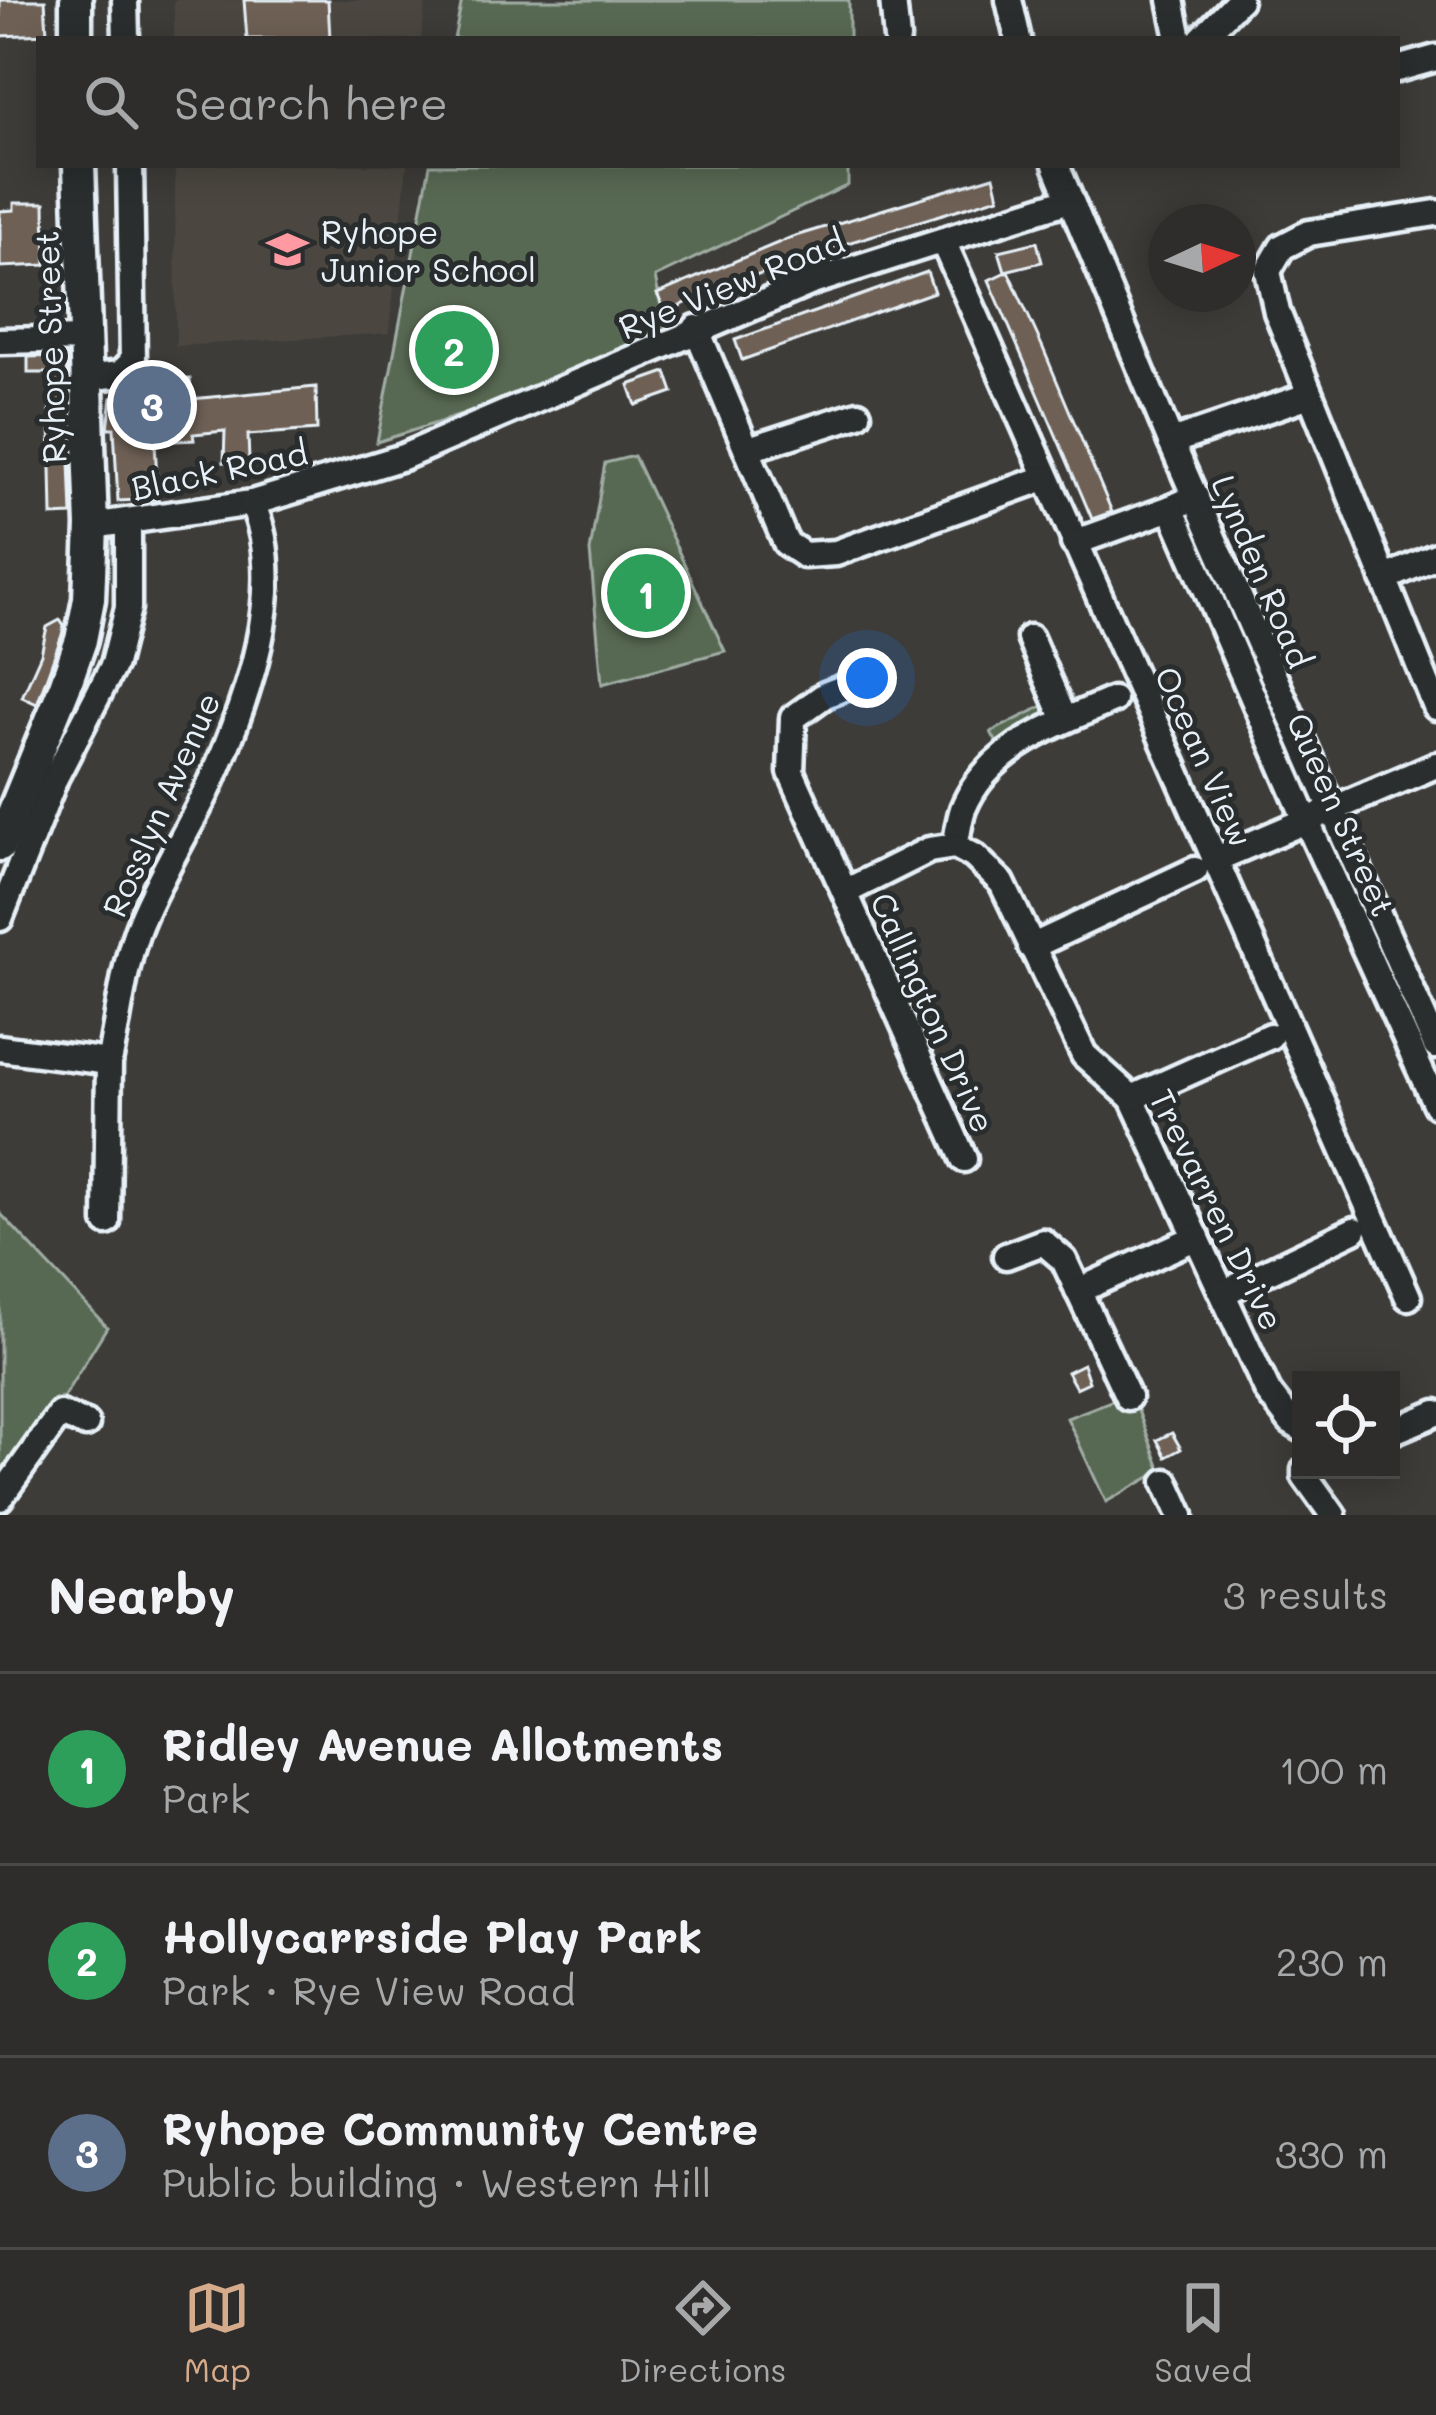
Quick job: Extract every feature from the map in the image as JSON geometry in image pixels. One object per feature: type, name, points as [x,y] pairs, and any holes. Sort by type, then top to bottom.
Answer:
[{"type":"main road","points":[[76,0],[76,36]]},
{"type":"main road","name":"Ryhope Street","points":[[0,845],[81,640],[91,585],[79,168]]},
{"type":"street","points":[[125,0],[126,36]]},
{"type":"street","points":[[893,0],[897,36]]},
{"type":"street","points":[[1009,0],[1017,36]]},
{"type":"street","points":[[1171,0],[1178,36]]},
{"type":"street","points":[[1205,36],[1239,0]]},
{"type":"street","points":[[1400,68],[1436,58]]},
{"type":"street","points":[[86,378],[120,374],[133,361],[130,168]]},
{"type":"street","name":"Lynden Road","points":[[1057,168],[1196,497],[1318,815],[1399,967]]},
{"type":"street","name":"Rye View Road","points":[[425,448],[812,282],[1069,200]]},
{"type":"street","points":[[1436,213],[1310,233],[1282,248],[1268,271],[1277,312],[1436,707]]},
{"type":"street","name":"Ocean View","points":[[943,241],[1074,543],[1205,865],[1408,1297]]},
{"type":"street","points":[[697,328],[786,543],[805,555],[836,553],[1046,478]]},
{"type":"street","points":[[0,341],[84,339]]},
{"type":"street","points":[[1171,442],[1310,394]]},
{"type":"street","points":[[749,449],[858,414]]},
{"type":"street","name":"Black Road","points":[[92,526],[252,502],[425,448]]},
{"type":"street","points":[[1074,543],[1196,497]]},
{"type":"street","name":"Rosslyn Avenue","points":[[107,1222],[109,1062],[140,921],[210,784],[259,656],[266,581],[262,524],[252,502]]},
{"type":"street","name":"Queen Street","points":[[1172,508],[1318,815],[1436,1105]]},
{"type":"street","points":[[0,918],[56,778],[114,664],[128,608],[128,522]]},
{"type":"street","points":[[1384,579],[1436,556]]},
{"type":"street","points":[[1030,638],[1065,721]]},
{"type":"street","name":"Callington Drive","points":[[872,677],[825,695],[794,718],[791,772],[964,1159]]},
{"type":"street","points":[[844,892],[928,850],[955,846],[964,808],[988,770],[1024,740],[1113,700]]},
{"type":"street","points":[[1031,947],[1436,765]]},
{"type":"street","name":"Trevarren Drive","points":[[955,846],[974,856],[1002,883],[1084,1055],[1132,1098],[1268,1392],[1292,1422]]},
{"type":"street","points":[[1399,967],[1423,1010],[1436,1022]]},
{"type":"street","points":[[1399,967],[1436,1046]]},
{"type":"street","points":[[1132,1098],[1270,1036]]},
{"type":"street","points":[[0,1048],[109,1062]]},
{"type":"street","points":[[1223,1293],[1354,1230]]},
{"type":"street","points":[[1078,1291],[1197,1237]]},
{"type":"street","points":[[1006,1256],[1043,1242],[1064,1260],[1127,1397]]},
{"type":"street","points":[[1400,1428],[1436,1413]]},
{"type":"street","points":[[0,1498],[60,1414],[86,1424]]},
{"type":"street","points":[[1307,1479],[1333,1515]]},
{"type":"street","points":[[1166,1482],[1181,1515]]},
{"type":"shaded area","points":[[174,0],[426,0],[421,36],[174,36]]},
{"type":"shaded area","name":"Ryhope Junior School","points":[[175,168],[407,168],[389,333],[176,346]]},
{"type":"green space","points":[[462,0],[849,0],[849,36],[455,36]]},
{"type":"green space","points":[[429,168],[848,168],[848,185],[655,277],[668,341],[605,369],[377,442]]},
{"type":"green space","points":[[634,456],[725,651],[602,684],[590,551],[605,463]]},
{"type":"green space","points":[[1043,706],[1048,719],[998,745],[991,732]]},
{"type":"green space","points":[[0,1213],[107,1327],[53,1414],[5,1474],[0,1469]]},
{"type":"green space","points":[[1116,1399],[1134,1400],[1161,1471],[1106,1502],[1067,1418]]},
{"type":"building","points":[[0,0],[45,0],[47,34],[0,36]]},
{"type":"building","points":[[244,0],[328,0],[330,36],[247,36]]},
{"type":"building","points":[[994,176],[999,197],[785,262],[666,313],[657,294],[792,237]]},
{"type":"building","points":[[14,203],[45,203],[46,265],[0,267],[0,211],[14,210]]},
{"type":"building","points":[[1037,242],[1042,262],[1005,271],[999,251]]},
{"type":"building","points":[[1008,271],[1112,512],[1092,519],[989,280]]},
{"type":"building","points":[[927,272],[934,292],[742,360],[735,340]]},
{"type":"building","points":[[66,356],[72,515],[52,516],[49,373],[28,373],[28,357]]},
{"type":"building","points":[[666,372],[673,392],[636,405],[629,385]]},
{"type":"building","points":[[190,379],[191,399],[316,387],[317,430],[248,435],[249,460],[224,462],[225,431],[193,434],[194,440],[155,442],[158,499],[118,501],[114,428],[108,428],[112,398],[119,398],[119,391],[137,389],[137,382]]},
{"type":"building","points":[[60,620],[62,635],[37,704],[22,697],[47,627]]},
{"type":"building","points":[[1083,1364],[1089,1382],[1076,1388],[1067,1372]]},
{"type":"building","points":[[1172,1433],[1181,1449],[1166,1457],[1157,1440]]},
{"type":"place","name":"Ryhope Junior School","points":[[287,249]]},
{"type":"place","name":"Hollycarrside Play Park","points":[[454,350]]},
{"type":"place","name":"Ryhope Community Centre","points":[[152,405]]},
{"type":"place","name":"Ridley Avenue Allotments","points":[[646,593]]}]
